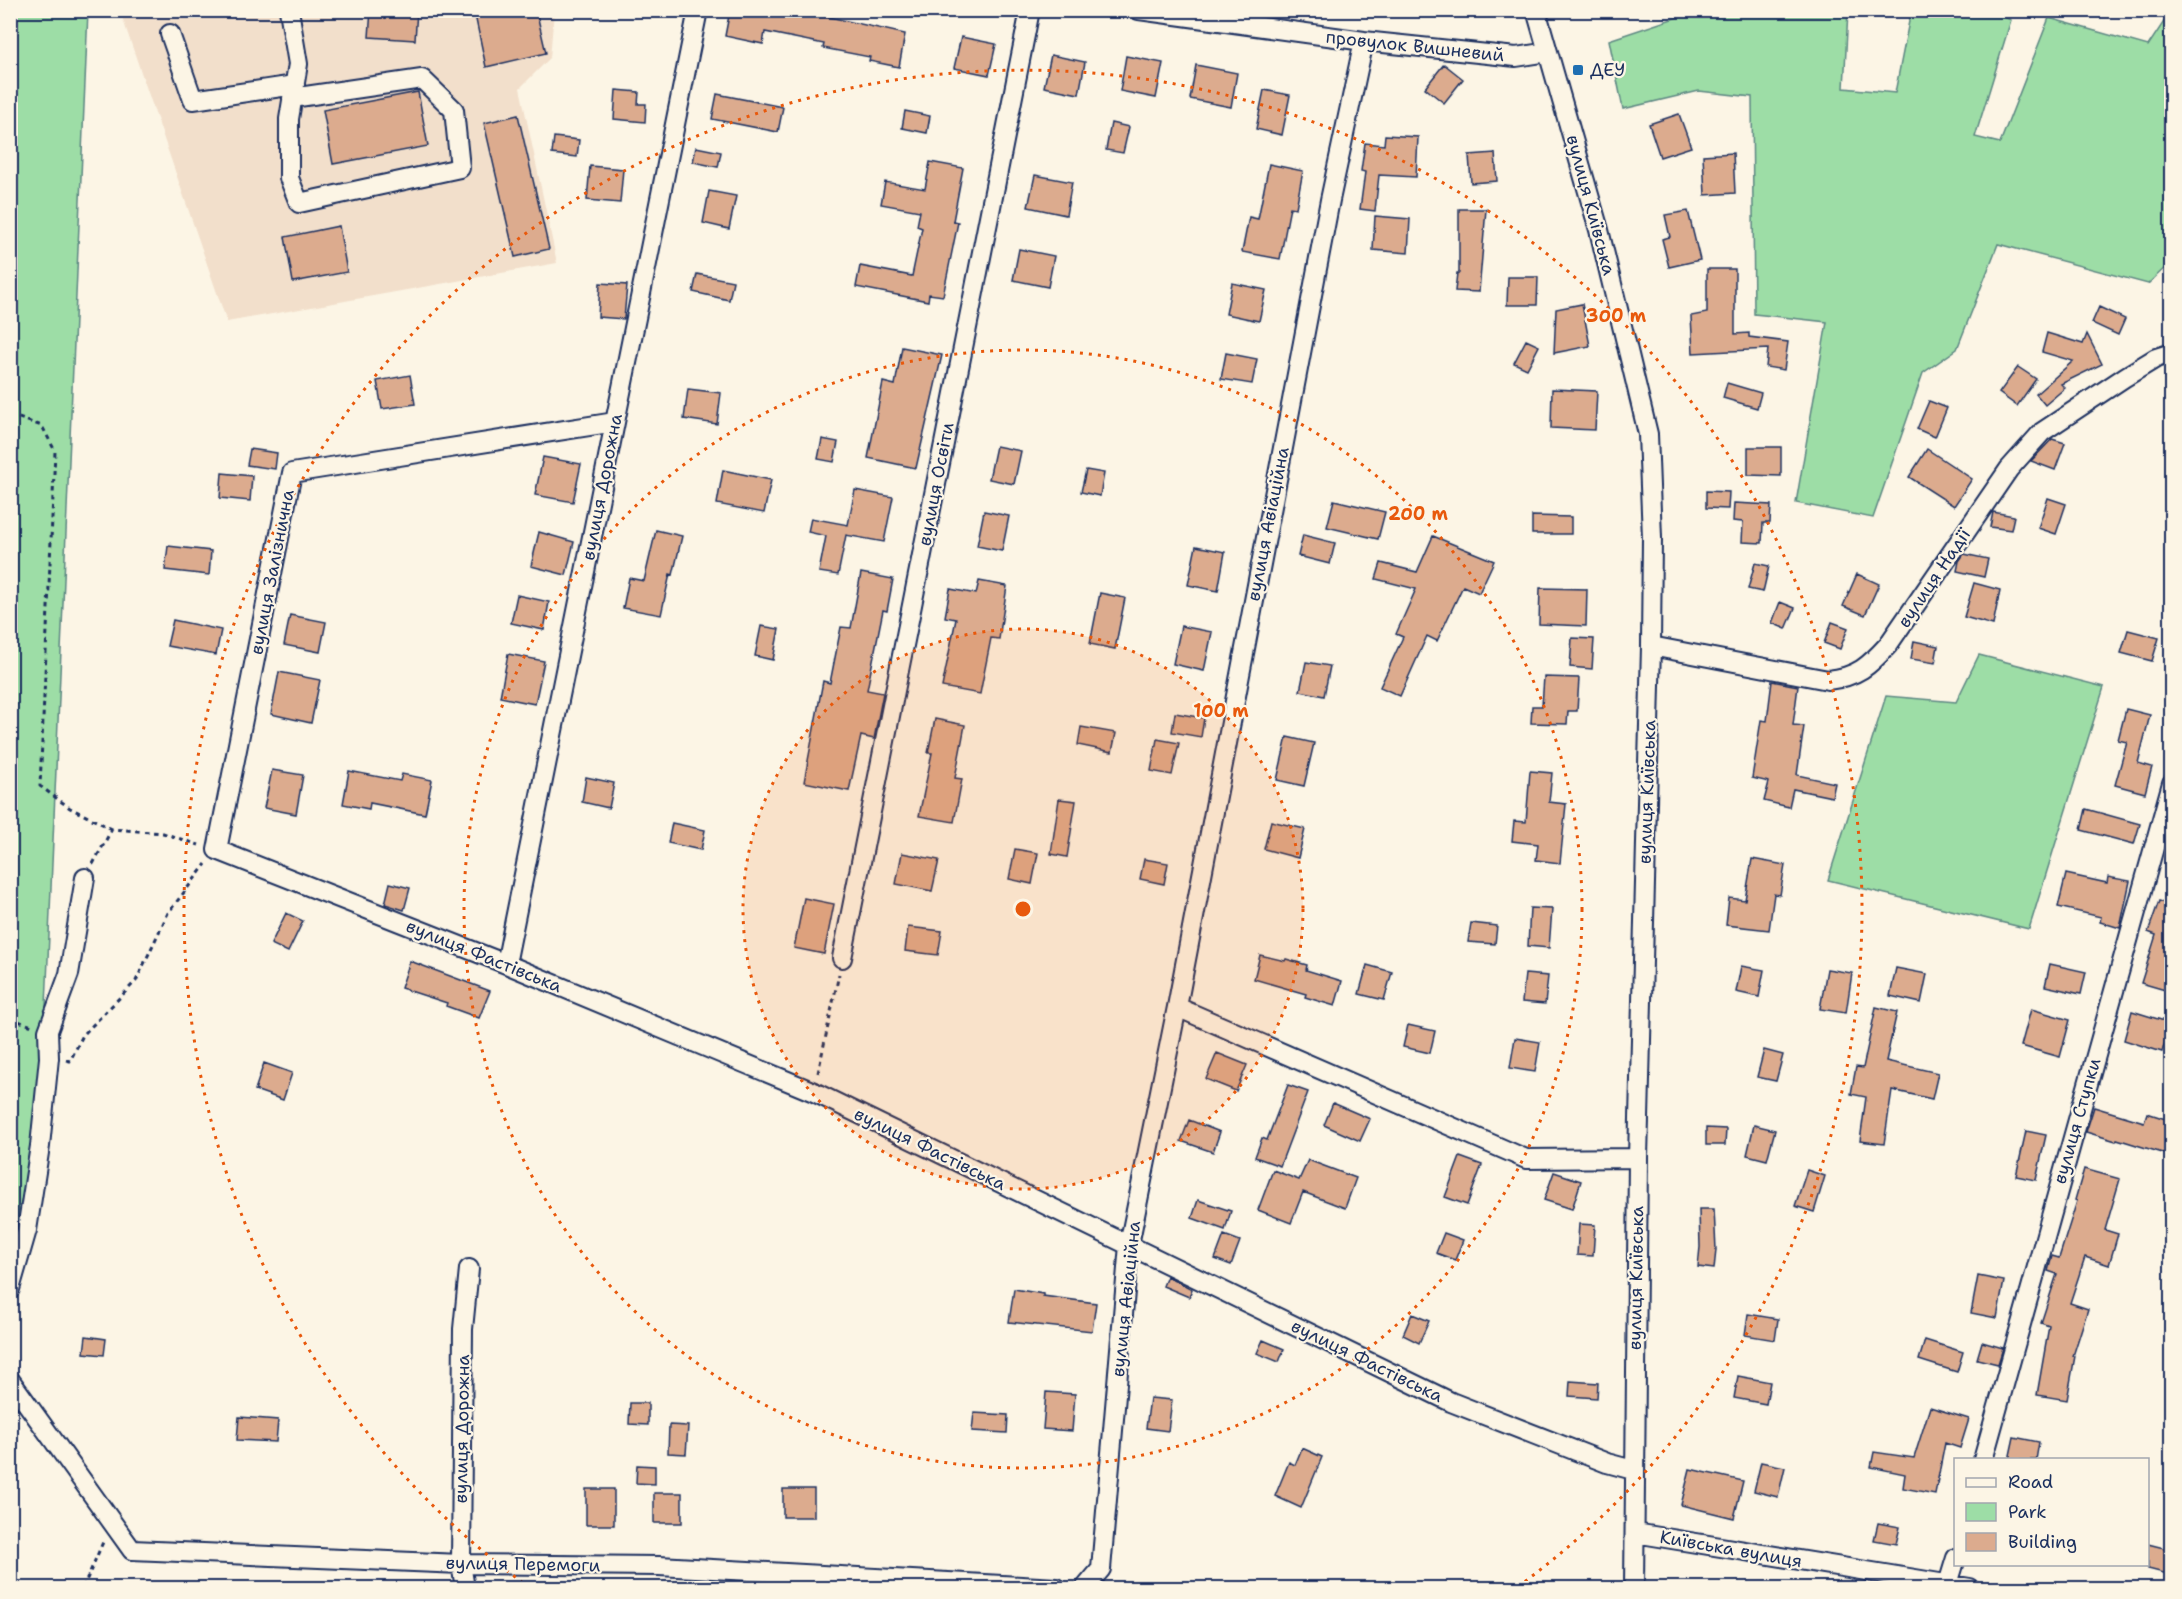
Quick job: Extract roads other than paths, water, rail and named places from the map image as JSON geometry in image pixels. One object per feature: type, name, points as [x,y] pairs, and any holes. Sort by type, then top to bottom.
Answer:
[{"type":"street","points":[[170,34],[193,100],[293,91],[422,79],[454,110],[460,168],[299,203],[289,178],[289,119],[293,91],[298,64],[289,10]]},
{"type":"street","name":"вулиця Дорожна","points":[[506,964],[698,10]]},
{"type":"street","name":"вулиця Освіти","points":[[842,958],[1030,10]]},
{"type":"street","name":"провулок Вишневий","points":[[1139,10],[1364,41],[1516,57],[1548,52]]},
{"type":"street","name":"вулиця Київська","points":[[1536,10],[1599,231],[1648,434],[1652,538],[1651,646],[1638,1158],[1633,1470],[1634,1588]]},
{"type":"street","name":"вулиця Авіаційна","points":[[1085,1588],[1101,1569],[1129,1245],[1177,1007],[1330,200],[1364,41]]},
{"type":"street","name":"вулиця Надії","points":[[1651,646],[1828,680],[1847,678],[1865,668],[1888,645],[2009,469],[2042,432],[2156,358],[2172,353]]},
{"type":"street","name":"вулиця Залізнична","points":[[217,850],[292,473],[615,422]]},
{"type":"street","name":"вулиця Ступки","points":[[1984,1458],[2172,783]]},
{"type":"street","name":"вулиця Фастівська","points":[[217,850],[506,964],[814,1092],[1451,1402],[1607,1463],[1633,1470]]},
{"type":"street","points":[[10,1289],[27,1230],[40,1146],[49,1058],[48,1031],[69,974],[85,878]]},
{"type":"street","points":[[1177,1007],[1526,1159],[1638,1158]]},
{"type":"street","name":"вулиця Дорожна","points":[[465,1588],[461,1564],[463,1329],[470,1269]]},
{"type":"street","name":"вулиця Перемоги","points":[[10,1380],[132,1550],[461,1564],[659,1566],[1057,1588]]},
{"type":"street","name":"Київська вулиця","points":[[1635,1533],[1971,1588]]},
{"type":"street","points":[[1948,1584],[1954,1564]]},
{"type":"place","name":"ДЕУ","points":[[1578,70]]}]
